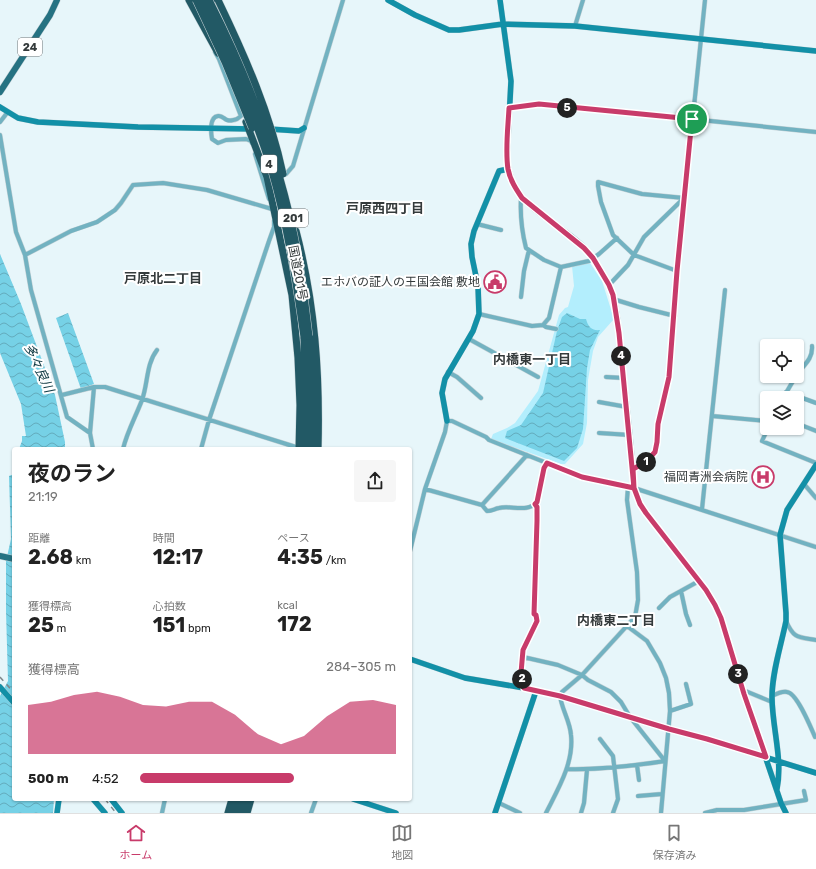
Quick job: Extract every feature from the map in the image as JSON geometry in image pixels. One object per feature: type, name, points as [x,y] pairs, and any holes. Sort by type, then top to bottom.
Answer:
[{"type":"highway","name":"国道201号","points":[[188,0],[223,64],[267,177],[292,295],[298,358],[302,447]]},
{"type":"highway","points":[[196,0],[238,91],[274,188],[276,189]]},
{"type":"highway","name":"4","points":[[202,0],[224,44],[262,140],[276,189],[293,263],[304,337],[306,404],[302,447]]},
{"type":"highway","points":[[209,0],[234,52],[254,100],[278,172],[288,211],[299,260],[310,336],[313,403],[312,447]]},
{"type":"highway","name":"国道201号","points":[[213,0],[224,21],[258,102],[282,178],[304,261],[311,302],[317,357],[319,402],[318,447]]},
{"type":"highway","points":[[218,0],[259,92],[268,116],[283,173],[288,211]]},
{"type":"highway","points":[[228,813],[231,801]]},
{"type":"highway","points":[[235,813],[238,801]]},
{"type":"highway","points":[[241,813],[244,801]]},
{"type":"highway","points":[[247,813],[250,801]]},
{"type":"main road","name":"24","points":[[0,92],[50,14],[56,0]]},
{"type":"main road","points":[[0,556],[12,559]]},
{"type":"street","points":[[188,0],[219,59],[241,116],[237,119],[227,120],[221,116],[214,117],[212,121],[212,139],[218,143],[226,140],[246,139],[251,141],[274,220],[274,227],[209,420],[202,447]]},
{"type":"street","points":[[286,174],[293,166],[343,0]]},
{"type":"street","points":[[388,0],[415,15],[449,30],[503,24],[575,26],[816,51]]},
{"type":"street","points":[[500,0],[511,81],[507,148],[508,169],[513,183],[522,198],[584,248],[593,258],[609,285],[613,299],[624,378],[634,488],[640,504],[648,517],[699,581],[712,600],[721,618],[743,690],[786,813]]},
{"type":"street","points":[[575,26],[583,0]]},
{"type":"street","points":[[633,469],[646,462],[655,452],[658,424],[669,377],[675,316],[677,271],[704,0]]},
{"type":"street","points":[[509,108],[539,104],[816,132]]},
{"type":"street","points":[[0,107],[8,113],[24,120],[38,122],[138,128],[267,129],[299,131],[304,128]]},
{"type":"street","points":[[0,122],[8,113]]},
{"type":"street","points":[[0,135],[16,232],[25,255],[31,290],[67,417],[90,433]]},
{"type":"street","points":[[412,543],[425,489],[445,432],[447,420],[442,393],[443,385],[448,372],[469,339],[479,314],[480,303],[471,244],[474,230],[499,171],[508,169]]},
{"type":"street","points":[[677,271],[634,255],[613,235],[601,202],[598,182],[642,194],[684,198]]},
{"type":"street","points":[[25,255],[71,231],[96,222],[115,210],[133,185],[163,183],[207,190],[272,209]]},
{"type":"street","points":[[522,198],[520,210],[526,248],[551,264],[561,267],[589,261],[617,238]]},
{"type":"street","points":[[609,285],[621,273],[634,255],[644,237],[684,198]]},
{"type":"street","points":[[477,224],[500,230]]},
{"type":"street","points":[[522,297],[524,271],[529,250]]},
{"type":"street","points":[[543,325],[549,318],[561,267]]},
{"type":"street","points":[[702,509],[725,290]]},
{"type":"street","points":[[613,299],[675,316]]},
{"type":"street","points":[[479,314],[532,326],[543,325],[556,329]]},
{"type":"street","points":[[469,339],[538,377]]},
{"type":"street","points":[[804,366],[809,361],[812,346]]},
{"type":"street","points":[[123,447],[142,399],[152,357],[157,350]]},
{"type":"street","points":[[448,372],[457,377],[481,398]]},
{"type":"street","points":[[606,377],[624,378]]},
{"type":"street","points":[[62,395],[94,387],[105,387],[295,447]]},
{"type":"street","points":[[93,447],[90,433],[94,387]]},
{"type":"street","points":[[804,399],[816,403]]},
{"type":"street","points":[[599,402],[627,407]]},
{"type":"street","points":[[712,416],[760,420]]},
{"type":"street","points":[[447,420],[452,421],[490,440],[582,477],[634,488],[816,547]]},
{"type":"street","points":[[804,426],[816,431]]},
{"type":"street","points":[[599,433],[630,435]]},
{"type":"street","points":[[765,435],[762,441],[816,464],[787,510],[780,535],[786,621],[775,672],[772,699],[778,761],[779,781],[777,789]]},
{"type":"street","points":[[482,505],[527,455]]},
{"type":"street","points":[[425,489],[482,505],[486,511],[506,507],[530,507],[537,502],[544,468],[547,463]]},
{"type":"street","points":[[804,484],[816,498]]},
{"type":"street","points":[[546,813],[567,770],[571,735],[560,696],[562,692],[582,675],[635,617],[638,600],[627,500],[628,487]]},
{"type":"street","points":[[524,688],[521,673],[523,650],[537,621],[534,614],[537,521],[537,507],[535,504]]},
{"type":"street","points":[[659,608],[670,597],[699,581]]},
{"type":"street","points":[[681,591],[690,625]]},
{"type":"street","points":[[786,621],[790,631],[797,637],[816,640]]},
{"type":"street","points":[[627,626],[647,641],[660,662],[666,678],[669,693],[669,729],[661,813]]},
{"type":"street","points":[[523,657],[558,665],[582,675],[588,680],[611,692],[621,702],[630,717],[665,761]]},
{"type":"street","points":[[412,660],[465,678],[560,696],[816,773]]},
{"type":"street","points":[[670,711],[691,704],[686,684]]},
{"type":"street","points":[[0,687],[12,702]]},
{"type":"street","points":[[743,690],[772,699],[784,692],[790,692],[803,711],[815,737]]},
{"type":"street","points":[[496,813],[536,691]]},
{"type":"street","points":[[600,739],[613,756],[618,799],[613,813]]},
{"type":"street","points":[[567,770],[615,768],[665,761]]},
{"type":"street","points":[[637,765],[639,780]]},
{"type":"street","points":[[581,813],[584,803],[586,770]]},
{"type":"street","points":[[705,813],[717,810],[744,810],[806,800],[804,791]]},
{"type":"street","points":[[638,796],[662,794]]},
{"type":"street","points":[[57,813],[59,801]]},
{"type":"street","points":[[95,801],[105,813]]},
{"type":"street","points":[[113,801],[122,813]]},
{"type":"street","points":[[162,813],[165,801]]},
{"type":"street","points":[[311,813],[315,801]]},
{"type":"street","points":[[358,801],[381,810],[396,813]]},
{"type":"street","points":[[499,803],[520,813]]},
{"type":"shaded area","points":[[590,263],[602,281],[614,319],[598,337],[593,351],[588,380],[587,423],[583,444],[565,464],[561,464],[491,439],[493,434],[515,423],[538,391],[559,315],[565,308],[568,307],[574,286],[572,266]]},
{"type":"water","name":"多々良川","points":[[0,254],[21,304],[55,395],[65,447],[20,447],[22,436],[26,436],[21,404],[0,353]]},
{"type":"water","points":[[68,313],[94,384],[81,389],[56,318]]},
{"type":"water","points":[[567,313],[580,319],[586,319],[590,328],[600,330],[590,350],[587,368],[583,429],[577,448],[564,461],[505,438],[507,431],[521,425],[543,393],[557,331],[562,317]]},
{"type":"water","points":[[12,475],[12,801],[54,801],[53,813],[0,813],[0,696],[8,681],[6,561],[11,539],[9,476]]},
{"type":"railway","points":[[0,677],[12,691]]},
{"type":"railway","points":[[107,801],[116,813]]},
{"type":"place","name":"エホバの証人の王国会館 敷地","points":[[495,282]]},
{"type":"place","name":"福岡青洲会病院","points":[[763,477]]},
{"type":"district","name":"戸原西四丁目","points":[[385,208]]},
{"type":"district","name":"戸原北二丁目","points":[[163,278]]},
{"type":"district","name":"内橋東一丁目","points":[[532,359]]},
{"type":"district","name":"内橋東二丁目","points":[[616,620]]},
{"type":"route","points":[[692,119],[539,104],[509,108],[507,148],[508,169],[510,178],[522,198],[584,248],[593,258],[609,285],[613,295],[619,333],[634,488],[640,504],[651,521],[706,590],[715,605],[721,618],[744,694],[766,757],[560,696],[524,688],[521,673],[523,650],[537,621],[536,615],[534,614],[537,521],[537,507],[535,504],[537,502],[544,468],[547,463],[582,477],[634,488],[633,469],[646,462],[655,452],[658,424],[669,377],[675,316],[677,271],[692,119]]}]
